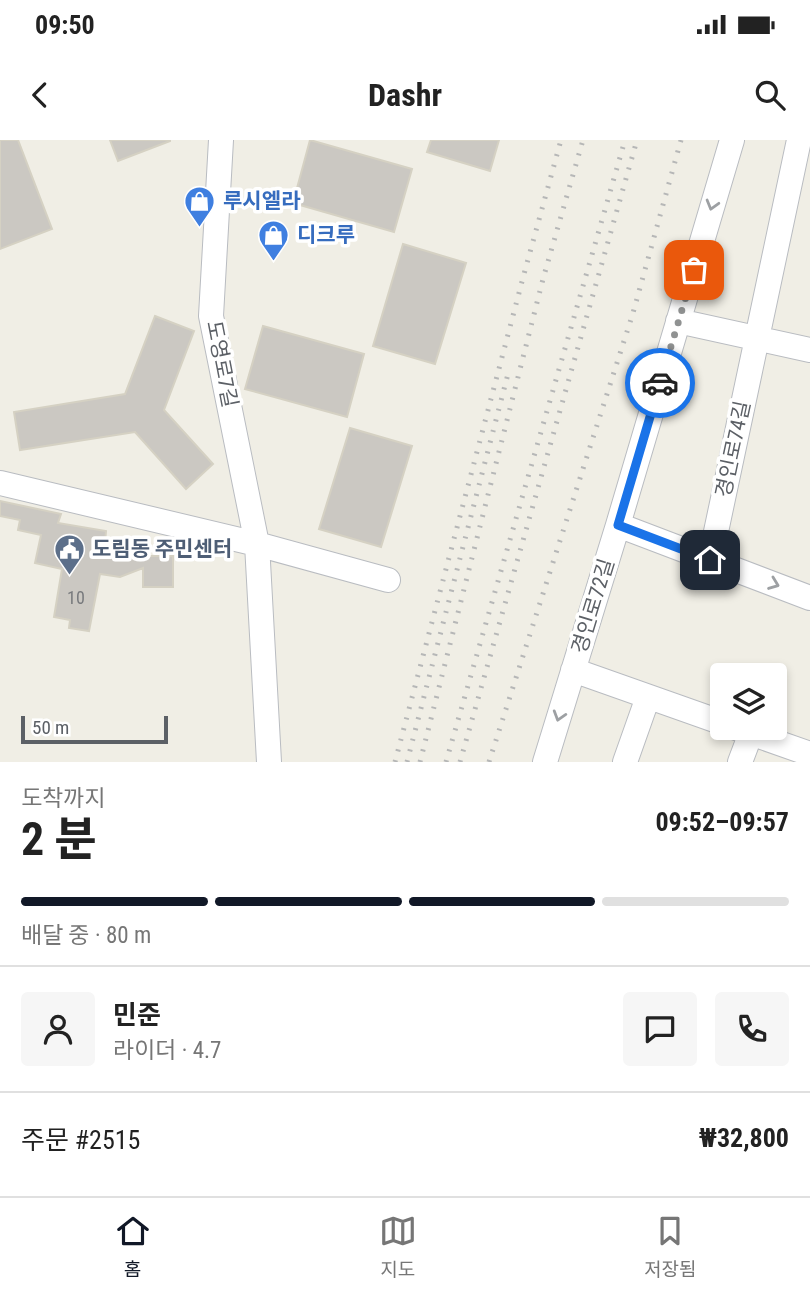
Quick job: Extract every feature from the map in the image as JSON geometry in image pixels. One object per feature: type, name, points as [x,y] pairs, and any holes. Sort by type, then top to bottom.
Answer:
[{"type":"street","name":"도영로7길","points":[[222,140],[211,316],[257,544],[269,762]]},
{"type":"street","name":"경인로72길","points":[[545,762],[732,140]]},
{"type":"street","points":[[757,338],[799,140]]},
{"type":"street","points":[[678,321],[810,350]]},
{"type":"street","name":"경인로74길","points":[[710,560],[757,338]]},
{"type":"street","points":[[0,483],[257,544],[388,580]]},
{"type":"street","points":[[618,525],[810,598]]},
{"type":"street","points":[[573,670],[710,718]]},
{"type":"street","points":[[625,762],[648,696]]},
{"type":"street","points":[[740,762],[742,740]]},
{"type":"street","points":[[769,740],[810,754]]},
{"type":"building","points":[[0,140],[18,140],[52,229],[0,249]]},
{"type":"building","points":[[110,140],[170,140],[170,141],[118,161]]},
{"type":"building","points":[[310,140],[412,169],[394,232],[293,203]]},
{"type":"building","points":[[431,140],[499,140],[490,171],[427,152]]},
{"type":"building","points":[[403,244],[466,263],[435,364],[373,346]]},
{"type":"building","points":[[155,316],[194,331],[164,410],[213,464],[186,489],[135,432],[20,450],[14,412],[125,394]]},
{"type":"building","points":[[263,326],[364,354],[347,417],[245,389]]},
{"type":"building","points":[[350,428],[412,446],[381,547],[319,529]]},
{"type":"building","points":[[0,501],[61,514],[58,523],[106,531],[105,543],[125,546],[134,556],[173,556],[173,587],[143,587],[143,568],[120,577],[100,574],[89,631],[69,628],[70,620],[54,617],[62,569],[35,563],[41,535],[18,530],[20,520],[0,516]]},
{"type":"railway","points":[[395,762],[561,140]]},
{"type":"railway","points":[[420,762],[543,279],[583,140]]},
{"type":"railway","points":[[446,762],[625,140]]},
{"type":"railway","points":[[460,762],[637,140]]},
{"type":"railway","points":[[489,762],[633,313],[681,140]]},
{"type":"railway","points":[[407,762],[509,370]]},
{"type":"way so far","points":[[660,383],[694,270]]},
{"type":"place","name":"루시엘라","points":[[200,228]]},
{"type":"place","name":"디크루","points":[[274,262]]},
{"type":"place","name":"도림동 주민센터","points":[[69,576]]},
{"type":"route","points":[[660,383],[618,525],[710,560]]}]
